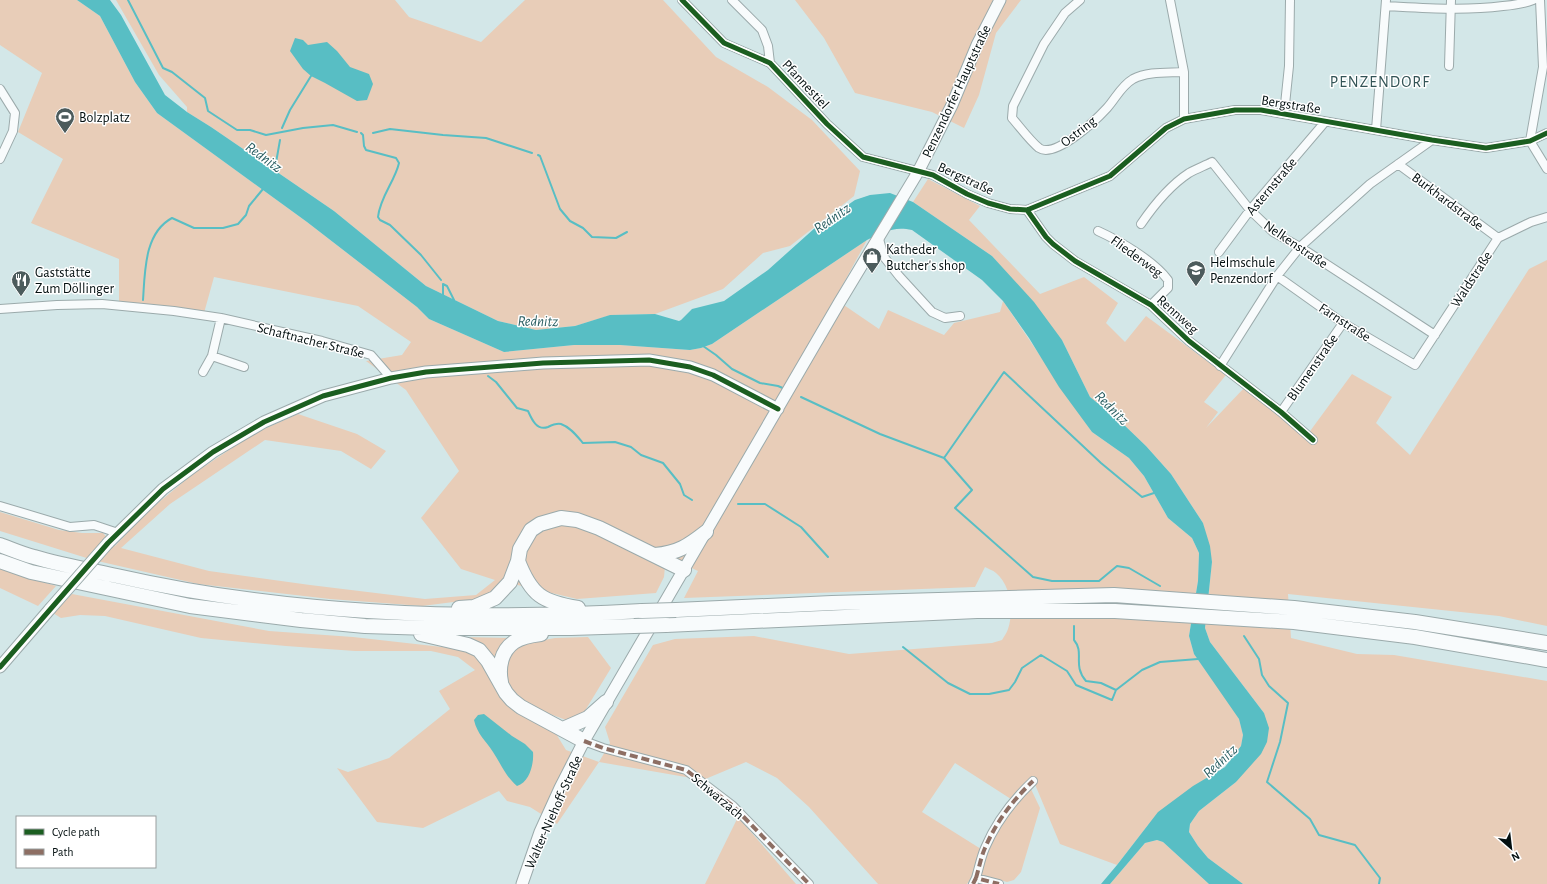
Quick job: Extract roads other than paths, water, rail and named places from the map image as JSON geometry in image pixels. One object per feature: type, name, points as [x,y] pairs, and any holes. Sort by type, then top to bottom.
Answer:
[{"type":"highway","points":[[400,614],[474,607],[495,598],[510,582],[518,561],[520,549],[532,530],[540,524],[561,518],[577,520],[599,528],[684,570]]},
{"type":"highway","points":[[655,555],[676,552],[688,546],[706,532]]},
{"type":"highway","points":[[0,545],[34,557],[142,582],[204,594],[257,602],[400,614],[487,615],[977,605]]},
{"type":"highway","points":[[0,561],[31,572],[190,606],[301,620],[365,626],[430,628],[571,628],[666,625],[1114,595],[1294,615],[1415,622],[1547,643]]},
{"type":"highway","points":[[518,561],[526,580],[543,599],[569,607],[610,613]]},
{"type":"highway","points":[[1294,615],[1415,638],[1547,660]]},
{"type":"highway","points":[[365,626],[428,636],[468,645],[479,650],[488,661],[502,688],[512,700],[521,707],[584,740]]},
{"type":"highway","points":[[502,688],[500,665],[505,651],[514,642],[528,636],[571,628]]},
{"type":"highway","points":[[563,729],[588,718],[606,702]]},
{"type":"main road","name":"Penzendorfer Hauptstraße","points":[[684,570],[839,303],[881,236],[918,172],[952,105],[977,44],[1000,0]]},
{"type":"main road","points":[[0,667],[108,543],[170,484],[213,452],[264,422],[323,396],[391,378],[426,372],[543,363],[649,360],[690,367],[713,375],[778,409]]},
{"type":"main road","name":"Walter-Niehoff-Straße","points":[[522,884],[540,832],[584,740],[684,570]]},
{"type":"street","name":"Pfannestiel","points":[[682,0],[724,43],[770,63],[827,124],[863,157],[918,172]]},
{"type":"street","points":[[732,0],[762,30],[768,46],[770,63]]},
{"type":"street","name":"Ostring","points":[[1080,0],[1065,12],[1044,44],[1013,106],[1012,118],[1040,148],[1047,150],[1055,149],[1078,134],[1108,107],[1118,92],[1134,78],[1148,74],[1184,72]]},
{"type":"street","points":[[1170,0],[1184,72],[1184,119]]},
{"type":"street","points":[[1284,114],[1289,66],[1290,0]]},
{"type":"street","points":[[1449,66],[1451,0]]},
{"type":"street","points":[[1376,130],[1386,3],[1451,9],[1491,8],[1533,0]]},
{"type":"street","points":[[1540,0],[1543,67],[1530,141],[1547,169]]},
{"type":"street","points":[[0,89],[15,113],[13,131],[0,159]]},
{"type":"street","name":"Bergstraße","points":[[918,172],[933,175],[967,194],[988,203],[1010,209],[1027,210],[1110,176],[1166,128],[1184,119],[1235,110],[1261,110],[1486,148],[1530,141],[1547,133]]},
{"type":"street","name":"Asternstraße","points":[[1219,252],[1250,210],[1325,122]]},
{"type":"street","points":[[1220,366],[1277,276],[1300,247],[1370,184],[1432,140]]},
{"type":"street","name":"Nelkenstraße","points":[[1140,224],[1157,201],[1173,186],[1189,173],[1212,162],[1250,210],[1273,232],[1300,247],[1435,335]]},
{"type":"street","name":"Burkhardstraße","points":[[1398,164],[1498,238]]},
{"type":"street","name":"Rennweg","points":[[1027,210],[1046,237],[1053,244],[1075,261],[1152,305],[1189,341],[1281,412],[1313,440]]},
{"type":"street","name":"Waldstraße","points":[[1415,365],[1498,238],[1531,222],[1547,217]]},
{"type":"street","name":"Fliederweg","points":[[1098,230],[1132,250],[1164,275],[1168,280],[1168,288],[1152,305]]},
{"type":"street","points":[[881,236],[884,257],[932,312],[945,318],[960,316]]},
{"type":"street","name":"Farnstraße","points":[[1277,276],[1343,323],[1415,365]]},
{"type":"street","name":"Schaftnacher Straße","points":[[0,309],[57,305],[102,304],[174,311],[221,318],[322,341],[371,355],[391,378]]},
{"type":"street","points":[[203,372],[212,356],[221,318]]},
{"type":"street","name":"Blumenstraße","points":[[1281,412],[1343,323]]},
{"type":"street","points":[[212,356],[244,367]]},
{"type":"street","points":[[0,506],[70,527],[94,525],[118,533]]},
{"type":"street","name":"Schwarzach","points":[[584,740],[603,748],[686,770],[733,806],[809,884]]},
{"type":"street","points":[[999,884],[975,881],[984,849],[996,825],[1017,796],[1033,781]]},
{"type":"water","name":"Rednitz","points":[[77,0],[110,0],[121,15],[165,95],[187,112],[334,211],[426,286],[498,321],[536,330],[575,326],[610,315],[655,314],[679,321],[692,309],[724,301],[768,270],[816,227],[855,200],[870,195],[890,193],[913,202],[992,256],[1034,302],[1062,340],[1090,397],[1120,421],[1146,446],[1171,474],[1203,523],[1210,546],[1212,562],[1205,628],[1210,642],[1264,713],[1269,728],[1267,742],[1261,754],[1236,782],[1199,811],[1190,824],[1189,832],[1208,858],[1243,884],[1209,884],[1163,842],[1157,840],[1145,843],[1110,884],[1101,884],[1158,812],[1193,786],[1225,767],[1241,746],[1243,735],[1239,719],[1194,654],[1189,636],[1198,581],[1199,553],[1192,538],[1168,518],[1144,476],[1129,458],[1092,432],[1059,387],[1029,338],[1003,301],[982,280],[912,230],[894,229],[867,240],[712,344],[701,348],[690,350],[620,345],[574,345],[504,352],[429,319],[417,307],[307,222],[157,113],[135,82],[100,16]]},
{"type":"water","points":[[295,38],[303,40],[308,45],[327,42],[337,51],[350,67],[369,74],[373,84],[367,100],[357,101],[311,76],[303,69],[290,51]]},
{"type":"water","points":[[484,714],[512,736],[525,744],[533,752],[533,761],[530,772],[525,781],[517,786],[510,779],[475,725],[474,720],[478,715]]},
{"type":"waterway","name":"Rednitz","points":[[128,0],[163,68],[172,72],[205,98],[208,111],[237,130],[250,130],[266,135],[303,128],[333,125],[357,132]]},
{"type":"waterway","points":[[282,128],[290,110],[311,76]]},
{"type":"waterway","points":[[373,133],[390,129],[486,138],[532,153]]},
{"type":"waterway","points":[[361,133],[363,135],[366,150],[396,158],[399,163],[384,196],[378,217],[380,220],[390,225],[421,255],[441,280]]},
{"type":"waterway","name":"Rednitz","points":[[274,174],[280,140]]},
{"type":"waterway","points":[[538,155],[540,156],[560,209],[570,221],[583,228],[592,237],[616,238],[627,232]]},
{"type":"waterway","points":[[143,300],[144,277],[148,254],[156,233],[163,225],[172,218],[194,228],[223,228],[238,224],[246,215],[249,206],[263,189]]},
{"type":"waterway","points":[[443,284],[443,296]]},
{"type":"waterway","points":[[443,284],[447,286],[454,300]]},
{"type":"waterway","points":[[703,346],[732,369],[760,383],[778,386],[785,389]]},
{"type":"waterway","points":[[944,458],[1004,372],[1101,463],[1142,497],[1154,493]]},
{"type":"waterway","points":[[488,376],[496,382],[517,408],[528,411],[533,421],[538,426],[544,428],[561,424],[570,429],[583,443],[615,442],[631,447],[641,455],[663,463],[680,484],[684,495],[692,500]]},
{"type":"waterway","points":[[801,397],[880,434],[944,458],[972,490],[955,508],[1033,577],[1052,581],[1099,581],[1117,566],[1129,568],[1160,586]]},
{"type":"waterway","points":[[738,504],[765,504],[801,527],[828,557]]},
{"type":"waterway","points":[[1074,626],[1074,640],[1079,650],[1079,664],[1082,675],[1086,681],[1101,683],[1116,690]]},
{"type":"waterway","points":[[1244,636],[1259,659],[1262,675],[1269,686],[1288,703],[1280,742],[1267,782],[1310,819],[1319,835],[1355,845],[1380,878],[1379,884]]},
{"type":"waterway","points":[[903,647],[948,683],[970,694],[989,694],[1009,690],[1022,668],[1041,655],[1067,671],[1076,685],[1112,700],[1116,690],[1142,670],[1160,662],[1198,659]]},
{"type":"place","name":"Bolzplatz","points":[[65,134]]},
{"type":"place","name":"Katheder Butcher's shop","points":[[872,274]]},
{"type":"place","name":"Helmschule Penzendorf","points":[[1196,287]]},
{"type":"place","name":"Gaststätte Zum Döllinger","points":[[21,297]]},
{"type":"district","name":"PENZENDORF","points":[[1380,81]]}]
